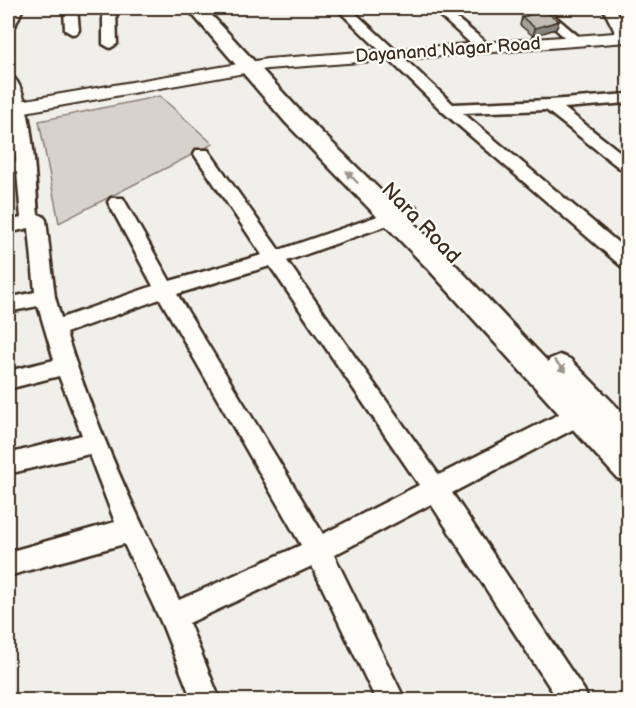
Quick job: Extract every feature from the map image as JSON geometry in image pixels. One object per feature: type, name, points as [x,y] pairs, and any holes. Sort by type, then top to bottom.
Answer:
[{"type":"main road","points":[[196,8],[258,66]]},
{"type":"main road","name":"Nara Road","points":[[212,8],[258,66],[402,215],[628,439]]},
{"type":"main road","points":[[402,215],[439,264],[628,468]]},
{"type":"street","points":[[8,26],[16,8]]},
{"type":"street","points":[[70,8],[72,30]]},
{"type":"street","points":[[109,8],[110,44]]},
{"type":"street","points":[[343,8],[449,109],[628,261]]},
{"type":"street","points":[[437,8],[483,47]]},
{"type":"street","points":[[538,8],[577,41]]},
{"type":"street","points":[[609,8],[626,37]]},
{"type":"street","name":"Dayanand Nagar Road","points":[[14,108],[258,66],[389,53],[626,37]]},
{"type":"street","points":[[8,78],[25,165],[19,224],[37,220],[45,297],[66,366],[130,530],[173,616],[206,700]]},
{"type":"street","points":[[449,109],[550,105],[628,98]]},
{"type":"street","points":[[550,105],[628,166]]},
{"type":"street","points":[[202,154],[435,490],[574,700]]},
{"type":"street","points":[[8,168],[25,165]]},
{"type":"street","points":[[117,202],[165,290],[318,550],[391,700]]},
{"type":"street","points":[[56,328],[165,290],[275,258],[402,215]]},
{"type":"street","points":[[8,305],[45,297]]},
{"type":"street","points":[[8,380],[66,366]]},
{"type":"street","points":[[173,616],[318,550],[579,415]]},
{"type":"street","points":[[8,464],[94,442]]},
{"type":"street","points":[[8,564],[130,530]]},
{"type":"shaded area","points":[[160,96],[213,144],[59,223],[39,121]]},
{"type":"building","points":[[545,11],[559,21],[535,28],[522,17]]}]
